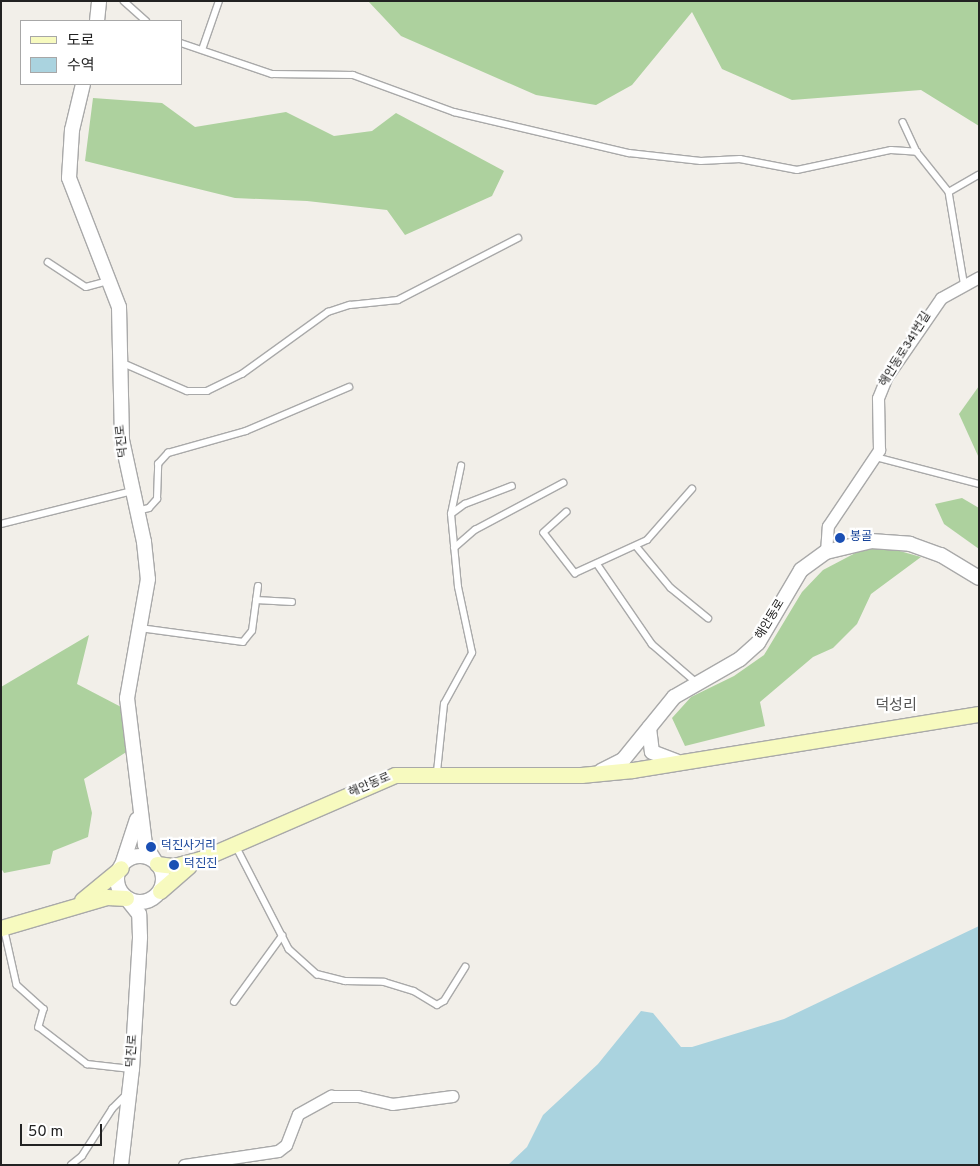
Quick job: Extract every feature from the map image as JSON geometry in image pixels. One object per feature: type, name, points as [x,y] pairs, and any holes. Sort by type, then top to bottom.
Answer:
[{"type":"main road","name":"해안동로","points":[[157,864],[174,866],[201,859],[236,846],[382,779],[437,772],[581,775],[979,714]]},
{"type":"main road","name":"해안동로","points":[[158,894],[180,872],[201,859]]},
{"type":"main road","points":[[65,909],[92,894],[120,868]]},
{"type":"main road","points":[[3,928],[107,897],[126,898]]},
{"type":"street","points":[[96,20],[99,1]]},
{"type":"street","name":"덕진로","points":[[83,85],[72,130],[70,178],[78,206],[112,280],[120,307],[123,363],[122,440],[137,511],[148,579],[127,698],[145,845],[157,864]]},
{"type":"street","name":"해안동로341번길","points":[[826,552],[828,526],[876,457],[881,442],[878,398],[886,378],[928,314],[941,298],[964,282],[979,277]]},
{"type":"street","name":"해안동로","points":[[581,775],[606,770],[623,760],[669,702],[696,682],[740,659],[758,643],[801,570],[826,552],[871,540],[910,544],[941,556],[979,578]]},
{"type":"street","points":[[649,726],[647,736],[652,752],[676,761]]},
{"type":"street","points":[[140,804],[132,844],[120,868],[118,887],[140,914],[140,937]]},
{"type":"street","points":[[120,868],[138,856],[157,864],[163,877],[158,894],[148,907],[140,937]]},
{"type":"street","points":[[126,898],[141,902],[158,894]]},
{"type":"street","name":"덕진로","points":[[120,1165],[130,1092],[140,937]]},
{"type":"street","points":[[184,1165],[278,1151],[286,1145],[298,1114],[330,1096],[358,1096],[392,1104],[452,1096]]},
{"type":"lane","points":[[124,1],[145,20]]},
{"type":"lane","points":[[202,50],[219,1]]},
{"type":"lane","points":[[182,43],[272,74],[353,75],[454,112],[629,153],[700,161],[740,159],[797,170],[891,150],[917,152]]},
{"type":"lane","points":[[903,122],[917,152],[949,192],[964,282]]},
{"type":"lane","points":[[949,192],[979,175]]},
{"type":"lane","points":[[123,363],[187,391],[207,391],[242,374],[328,312],[350,305],[398,300],[518,238]]},
{"type":"lane","points":[[48,262],[86,287],[112,280]]},
{"type":"lane","points":[[137,511],[149,508],[158,500],[156,470],[168,453],[246,431],[349,387]]},
{"type":"lane","points":[[876,457],[979,484]]},
{"type":"lane","points":[[437,772],[444,704],[472,653],[454,548],[451,514],[461,466]]},
{"type":"lane","points":[[454,548],[475,530],[563,483]]},
{"type":"lane","points":[[451,514],[465,504],[512,486]]},
{"type":"lane","points":[[567,512],[547,528],[546,539],[570,572],[575,574],[637,547],[657,532],[692,489]]},
{"type":"lane","points":[[1,524],[132,491]]},
{"type":"lane","points":[[637,547],[671,588],[708,618]]},
{"type":"lane","points":[[598,565],[652,644],[696,682]]},
{"type":"lane","points":[[140,628],[244,642],[252,631],[258,586]]},
{"type":"lane","points":[[256,600],[292,602]]},
{"type":"lane","points":[[236,846],[294,958],[317,974],[345,981],[384,982],[414,991],[437,1004],[444,1001],[464,967]]},
{"type":"lane","points":[[3,928],[17,985],[44,1010],[39,1027],[87,1064],[132,1069]]},
{"type":"lane","points":[[234,1002],[282,936]]},
{"type":"lane","points":[[72,1165],[82,1156],[112,1109],[130,1092]]},
{"type":"green space","points":[[368,1],[979,1],[979,126],[921,90],[792,100],[722,69],[692,12],[632,85],[596,105],[536,95],[401,36]]},
{"type":"green space","points":[[93,98],[162,103],[195,127],[286,112],[334,136],[372,131],[396,113],[504,171],[492,196],[405,235],[387,210],[307,201],[235,198],[85,161]]},
{"type":"green space","points":[[979,386],[979,458],[959,414]]},
{"type":"green space","points":[[962,498],[979,508],[979,549],[944,524],[935,504]]},
{"type":"green space","points":[[889,548],[921,557],[871,594],[857,624],[833,648],[813,657],[760,702],[765,726],[685,746],[672,718],[691,697],[734,676],[764,655],[802,592],[823,570],[863,549]]},
{"type":"green space","points":[[89,635],[77,684],[123,708],[131,749],[84,779],[92,813],[88,837],[53,851],[50,864],[4,873],[1,868],[1,687]]},
{"type":"water","points":[[979,926],[979,1165],[508,1165],[527,1147],[543,1115],[598,1064],[641,1011],[653,1013],[681,1047],[692,1047],[784,1019]]},
{"type":"place","name":"봉골","points":[[840,538]]},
{"type":"place","name":"덕진사거리","points":[[151,847]]},
{"type":"place","name":"덕진진","points":[[174,865]]},
{"type":"district","name":"덕성리","points":[[896,707]]}]
